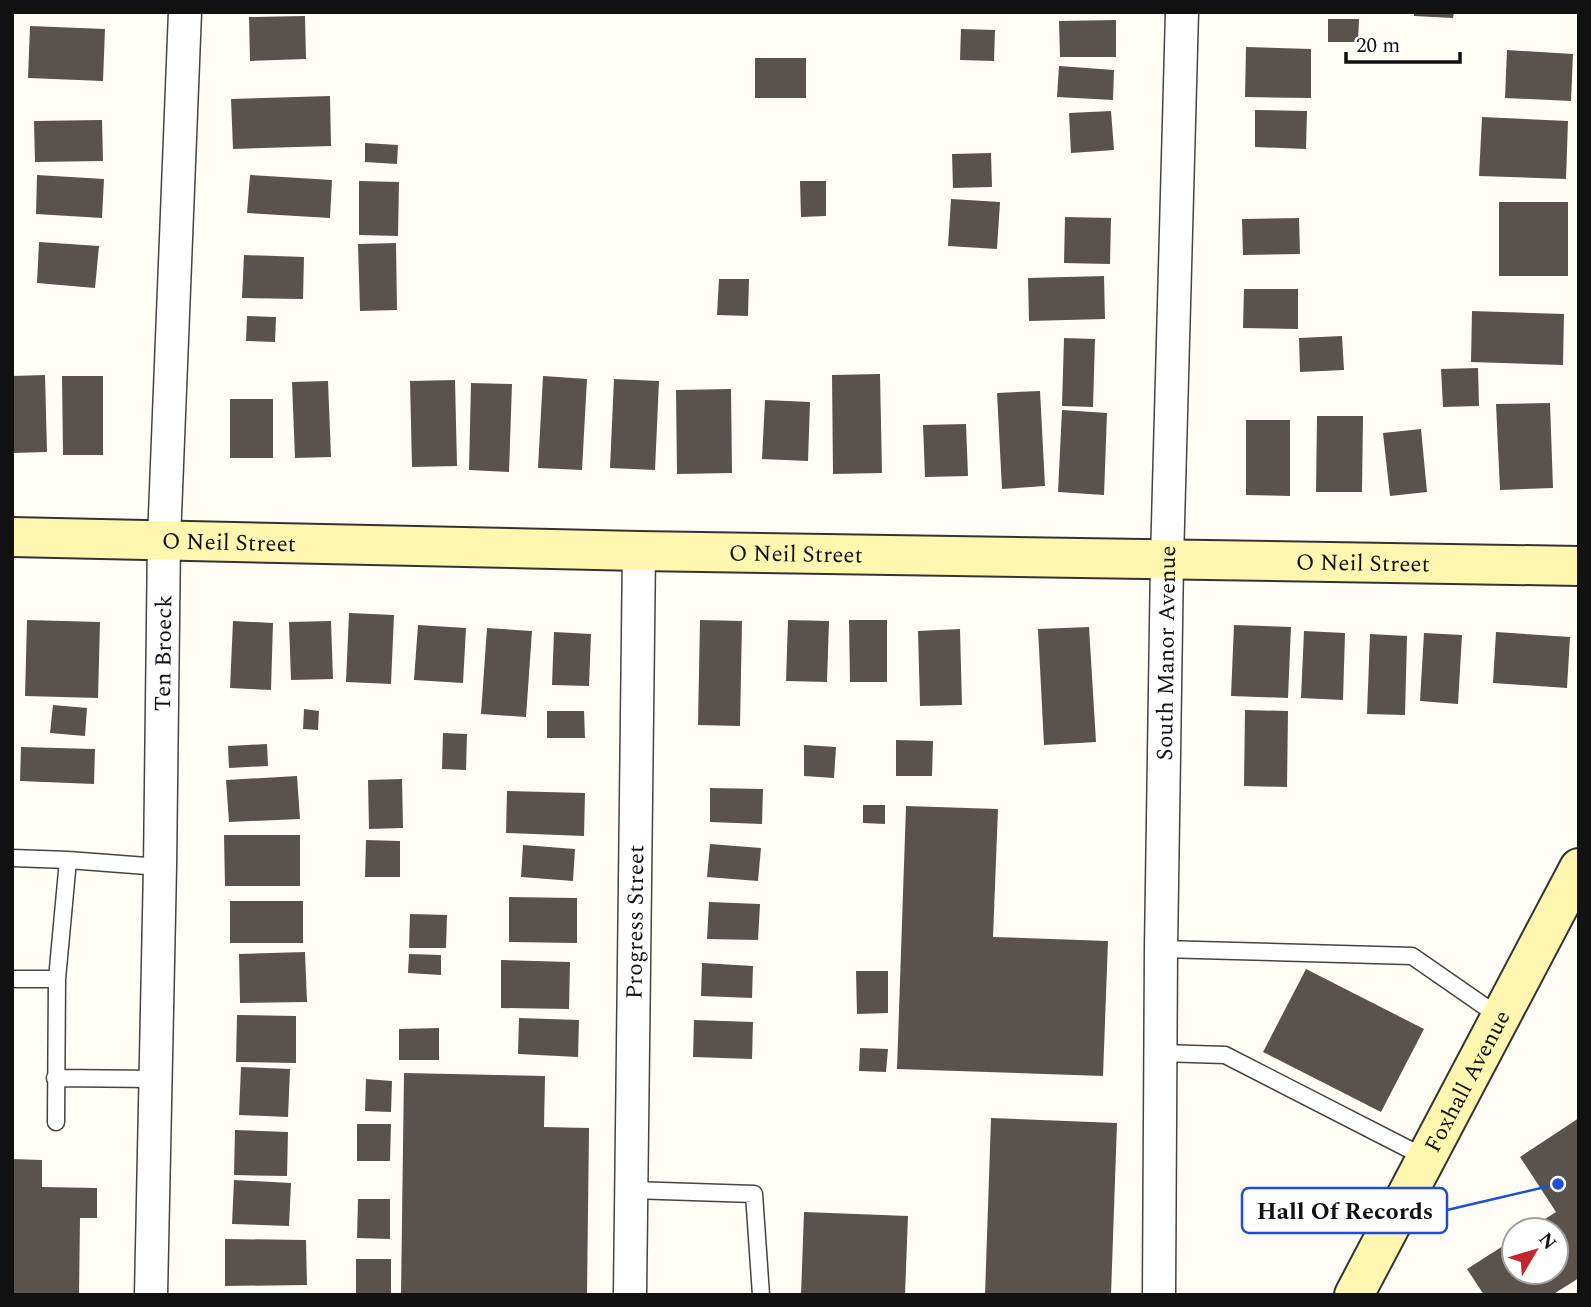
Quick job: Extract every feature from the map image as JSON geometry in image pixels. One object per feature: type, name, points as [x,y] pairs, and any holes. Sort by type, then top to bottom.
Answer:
[{"type":"street","name":"Ten Broeck","points":[[151,1295],[164,540],[185,12]]},
{"type":"street","name":"South Manor Avenue","points":[[1159,1295],[1167,560],[1182,12]]},
{"type":"street","name":"O Neil Street","points":[[12,537],[639,551],[1579,566]]},
{"type":"street","name":"Progress Street","points":[[630,1295],[639,551]]},
{"type":"street","name":"Foxhall Avenue","points":[[1354,1295],[1579,869]]},
{"type":"lane","points":[[12,858],[160,867]]},
{"type":"lane","points":[[56,1122],[57,979],[68,860]]},
{"type":"lane","points":[[1161,949],[1412,957],[1500,1017]]},
{"type":"lane","points":[[12,979],[57,979]]},
{"type":"lane","points":[[1160,1053],[1225,1055],[1426,1158]]},
{"type":"lane","points":[[55,1078],[156,1079]]},
{"type":"lane","points":[[631,1190],[754,1194],[761,1295]]},
{"type":"building","points":[[1414,12],[1454,12],[1453,18],[1414,16]]},
{"type":"building","points":[[305,16],[306,59],[250,61],[249,17]]},
{"type":"building","points":[[1328,19],[1359,19],[1358,42],[1328,42]]},
{"type":"building","points":[[1116,20],[1116,57],[1060,57],[1059,21]]},
{"type":"building","points":[[30,26],[105,29],[103,81],[28,78]]},
{"type":"building","points":[[961,29],[995,30],[994,61],[960,60]]},
{"type":"building","points":[[1246,47],[1311,49],[1311,98],[1245,97]]},
{"type":"building","points":[[1507,50],[1573,54],[1571,101],[1505,98]]},
{"type":"building","points":[[755,58],[806,58],[806,98],[755,98]]},
{"type":"building","points":[[1059,66],[1114,70],[1113,100],[1057,97]]},
{"type":"building","points":[[330,96],[331,146],[233,149],[231,99]]},
{"type":"building","points":[[1255,110],[1307,111],[1306,149],[1255,147]]},
{"type":"building","points":[[1111,111],[1114,150],[1071,153],[1069,113]]},
{"type":"building","points":[[1482,117],[1568,121],[1566,179],[1479,176]]},
{"type":"building","points":[[102,120],[103,161],[35,162],[34,121]]},
{"type":"building","points":[[365,143],[398,145],[397,164],[365,162]]},
{"type":"building","points":[[991,153],[992,187],[953,188],[952,154]]},
{"type":"building","points":[[37,175],[104,179],[102,218],[36,214]]},
{"type":"building","points":[[250,175],[332,180],[330,218],[247,213]]},
{"type":"building","points":[[359,181],[399,182],[398,236],[359,235]]},
{"type":"building","points":[[800,181],[826,181],[826,216],[801,217]]},
{"type":"building","points":[[951,199],[1000,202],[997,249],[948,246]]},
{"type":"building","points":[[1499,202],[1568,202],[1568,276],[1499,276]]},
{"type":"building","points":[[1065,217],[1111,218],[1110,264],[1064,263]]},
{"type":"building","points":[[1299,218],[1300,254],[1243,255],[1242,219]]},
{"type":"building","points":[[39,242],[99,246],[95,288],[37,283]]},
{"type":"building","points":[[396,243],[397,310],[360,311],[358,244]]},
{"type":"building","points":[[244,255],[304,257],[303,299],[242,298]]},
{"type":"building","points":[[1104,276],[1105,319],[1029,321],[1028,278]]},
{"type":"building","points":[[719,279],[749,279],[748,316],[717,315]]},
{"type":"building","points":[[1244,289],[1298,289],[1298,329],[1243,328]]},
{"type":"building","points":[[1472,311],[1564,314],[1563,365],[1471,362]]},
{"type":"building","points":[[247,316],[276,317],[275,342],[246,341]]},
{"type":"building","points":[[1342,336],[1344,370],[1300,372],[1299,338]]},
{"type":"building","points":[[1064,338],[1095,339],[1093,407],[1062,406]]},
{"type":"building","points":[[1478,368],[1479,406],[1443,407],[1441,369]]},
{"type":"building","points":[[880,374],[882,473],[833,474],[832,375]]},
{"type":"building","points":[[45,375],[47,452],[12,453],[12,376]]},
{"type":"building","points":[[62,376],[103,376],[103,455],[63,455]]},
{"type":"building","points":[[543,376],[587,379],[582,470],[538,468]]},
{"type":"building","points":[[614,379],[659,381],[655,470],[610,468]]},
{"type":"building","points":[[455,380],[457,466],[412,467],[410,381]]},
{"type":"building","points":[[328,381],[331,457],[295,458],[292,382]]},
{"type":"building","points":[[471,383],[512,384],[509,472],[469,470]]},
{"type":"building","points":[[731,389],[732,473],[677,474],[676,390]]},
{"type":"building","points":[[1040,391],[1045,486],[1002,489],[997,393]]},
{"type":"building","points":[[230,399],[273,399],[273,458],[230,458]]},
{"type":"building","points":[[765,400],[810,402],[808,461],[762,459]]},
{"type":"building","points":[[1550,403],[1553,488],[1500,490],[1496,404]]},
{"type":"building","points":[[1062,410],[1107,413],[1104,495],[1058,492]]},
{"type":"building","points":[[1317,416],[1363,416],[1362,492],[1316,492]]},
{"type":"building","points":[[1246,420],[1290,420],[1290,496],[1246,495]]},
{"type":"building","points":[[966,424],[968,476],[925,477],[923,425]]},
{"type":"building","points":[[1421,429],[1427,492],[1390,496],[1383,433]]},
{"type":"building","points":[[349,613],[394,615],[391,684],[346,682]]},
{"type":"building","points":[[27,620],[100,622],[98,698],[25,696]]},
{"type":"building","points":[[700,620],[742,621],[740,726],[698,725]]},
{"type":"building","points":[[788,620],[829,621],[827,682],[786,681]]},
{"type":"building","points":[[849,620],[887,620],[887,682],[850,682]]},
{"type":"building","points":[[233,621],[273,623],[271,690],[230,688]]},
{"type":"building","points":[[331,621],[333,679],[291,680],[289,622]]},
{"type":"building","points":[[418,625],[466,628],[463,683],[414,680]]},
{"type":"building","points":[[1234,625],[1291,627],[1288,698],[1231,696]]},
{"type":"building","points":[[1089,627],[1096,742],[1044,745],[1038,629]]},
{"type":"building","points":[[487,628],[532,631],[526,717],[481,714]]},
{"type":"building","points":[[960,629],[962,705],[920,706],[918,631]]},
{"type":"building","points":[[1304,631],[1345,633],[1343,700],[1301,698]]},
{"type":"building","points":[[554,632],[591,634],[589,686],[552,685]]},
{"type":"building","points":[[1496,632],[1570,637],[1567,688],[1493,683]]},
{"type":"building","points":[[1424,633],[1462,635],[1458,704],[1420,701]]},
{"type":"building","points":[[1370,634],[1407,636],[1405,715],[1367,714]]},
{"type":"building","points":[[53,705],[87,708],[85,736],[50,733]]},
{"type":"building","points":[[304,709],[319,711],[318,730],[303,729]]},
{"type":"building","points":[[1245,710],[1288,711],[1287,787],[1244,786]]},
{"type":"building","points":[[547,711],[584,711],[585,738],[547,738]]},
{"type":"building","points":[[443,733],[467,734],[466,770],[442,769]]},
{"type":"building","points":[[896,740],[933,741],[932,776],[896,776]]},
{"type":"building","points":[[267,744],[268,766],[229,768],[228,746]]},
{"type":"building","points":[[804,745],[836,747],[834,778],[804,776]]},
{"type":"building","points":[[21,747],[95,749],[94,784],[20,781]]},
{"type":"building","points":[[297,776],[300,819],[229,822],[226,780]]},
{"type":"building","points":[[402,779],[403,828],[369,829],[368,780]]},
{"type":"building","points":[[710,788],[763,789],[762,824],[710,822]]},
{"type":"building","points":[[507,791],[585,793],[584,836],[506,833]]},
{"type":"building","points":[[863,805],[885,805],[885,824],[863,823]]},
{"type":"building","points":[[906,806],[998,809],[993,937],[1108,941],[1103,1076],[897,1069]]},
{"type":"building","points":[[224,835],[300,835],[300,886],[225,886]]},
{"type":"building","points":[[366,840],[400,841],[400,877],[365,877]]},
{"type":"building","points":[[710,844],[761,848],[758,881],[707,877]]},
{"type":"building","points":[[523,845],[575,849],[573,881],[521,877]]},
{"type":"building","points":[[509,897],[577,898],[577,943],[509,942]]},
{"type":"building","points":[[230,901],[303,901],[303,943],[230,943]]},
{"type":"building","points":[[709,902],[760,904],[758,940],[707,939]]},
{"type":"building","points":[[410,914],[447,915],[446,948],[409,948]]},
{"type":"building","points":[[305,952],[307,1002],[240,1003],[239,954]]},
{"type":"building","points":[[409,954],[441,955],[441,975],[408,973]]},
{"type":"building","points":[[501,960],[570,962],[569,1009],[501,1008]]},
{"type":"building","points":[[702,963],[753,966],[752,998],[701,996]]},
{"type":"building","points":[[1306,969],[1424,1029],[1381,1112],[1263,1052]]},
{"type":"building","points":[[856,971],[888,971],[888,1013],[857,1014]]},
{"type":"building","points":[[237,1015],[296,1016],[296,1063],[236,1062]]},
{"type":"building","points":[[519,1018],[579,1020],[578,1057],[518,1054]]},
{"type":"building","points":[[694,1020],[753,1022],[752,1059],[693,1057]]},
{"type":"building","points":[[439,1028],[439,1060],[399,1060],[399,1029]]},
{"type":"building","points":[[860,1048],[888,1049],[886,1072],[859,1071]]},
{"type":"building","points":[[241,1067],[290,1069],[288,1117],[239,1115]]},
{"type":"building","points":[[404,1073],[545,1076],[544,1127],[589,1128],[587,1295],[401,1295]]},
{"type":"building","points":[[366,1079],[392,1081],[391,1112],[365,1111]]},
{"type":"building","points":[[991,1118],[1117,1123],[1111,1295],[985,1295]]},
{"type":"building","points":[[1579,1118],[1579,1278],[1570,1284],[1570,1216],[1550,1216],[1556,1212],[1520,1157]]},
{"type":"building","points":[[357,1124],[391,1124],[390,1161],[357,1161]]},
{"type":"building","points":[[235,1130],[288,1132],[287,1176],[234,1175]]},
{"type":"building","points":[[12,1159],[42,1160],[42,1187],[97,1188],[97,1218],[80,1218],[79,1295],[12,1295]]},
{"type":"building","points":[[234,1180],[291,1183],[289,1226],[232,1224]]},
{"type":"building","points":[[358,1199],[390,1199],[390,1239],[357,1238]]},
{"type":"building","points":[[804,1212],[908,1216],[905,1295],[801,1295]]},
{"type":"building","points":[[225,1239],[306,1240],[307,1285],[225,1286]]},
{"type":"building","points":[[1500,1248],[1500,1286],[1566,1286],[1552,1295],[1484,1295],[1467,1269]]},
{"type":"building","points":[[356,1259],[391,1259],[391,1295],[356,1295]]},
{"type":"place","name":"Hall Of Records","points":[[1558,1184]]}]
